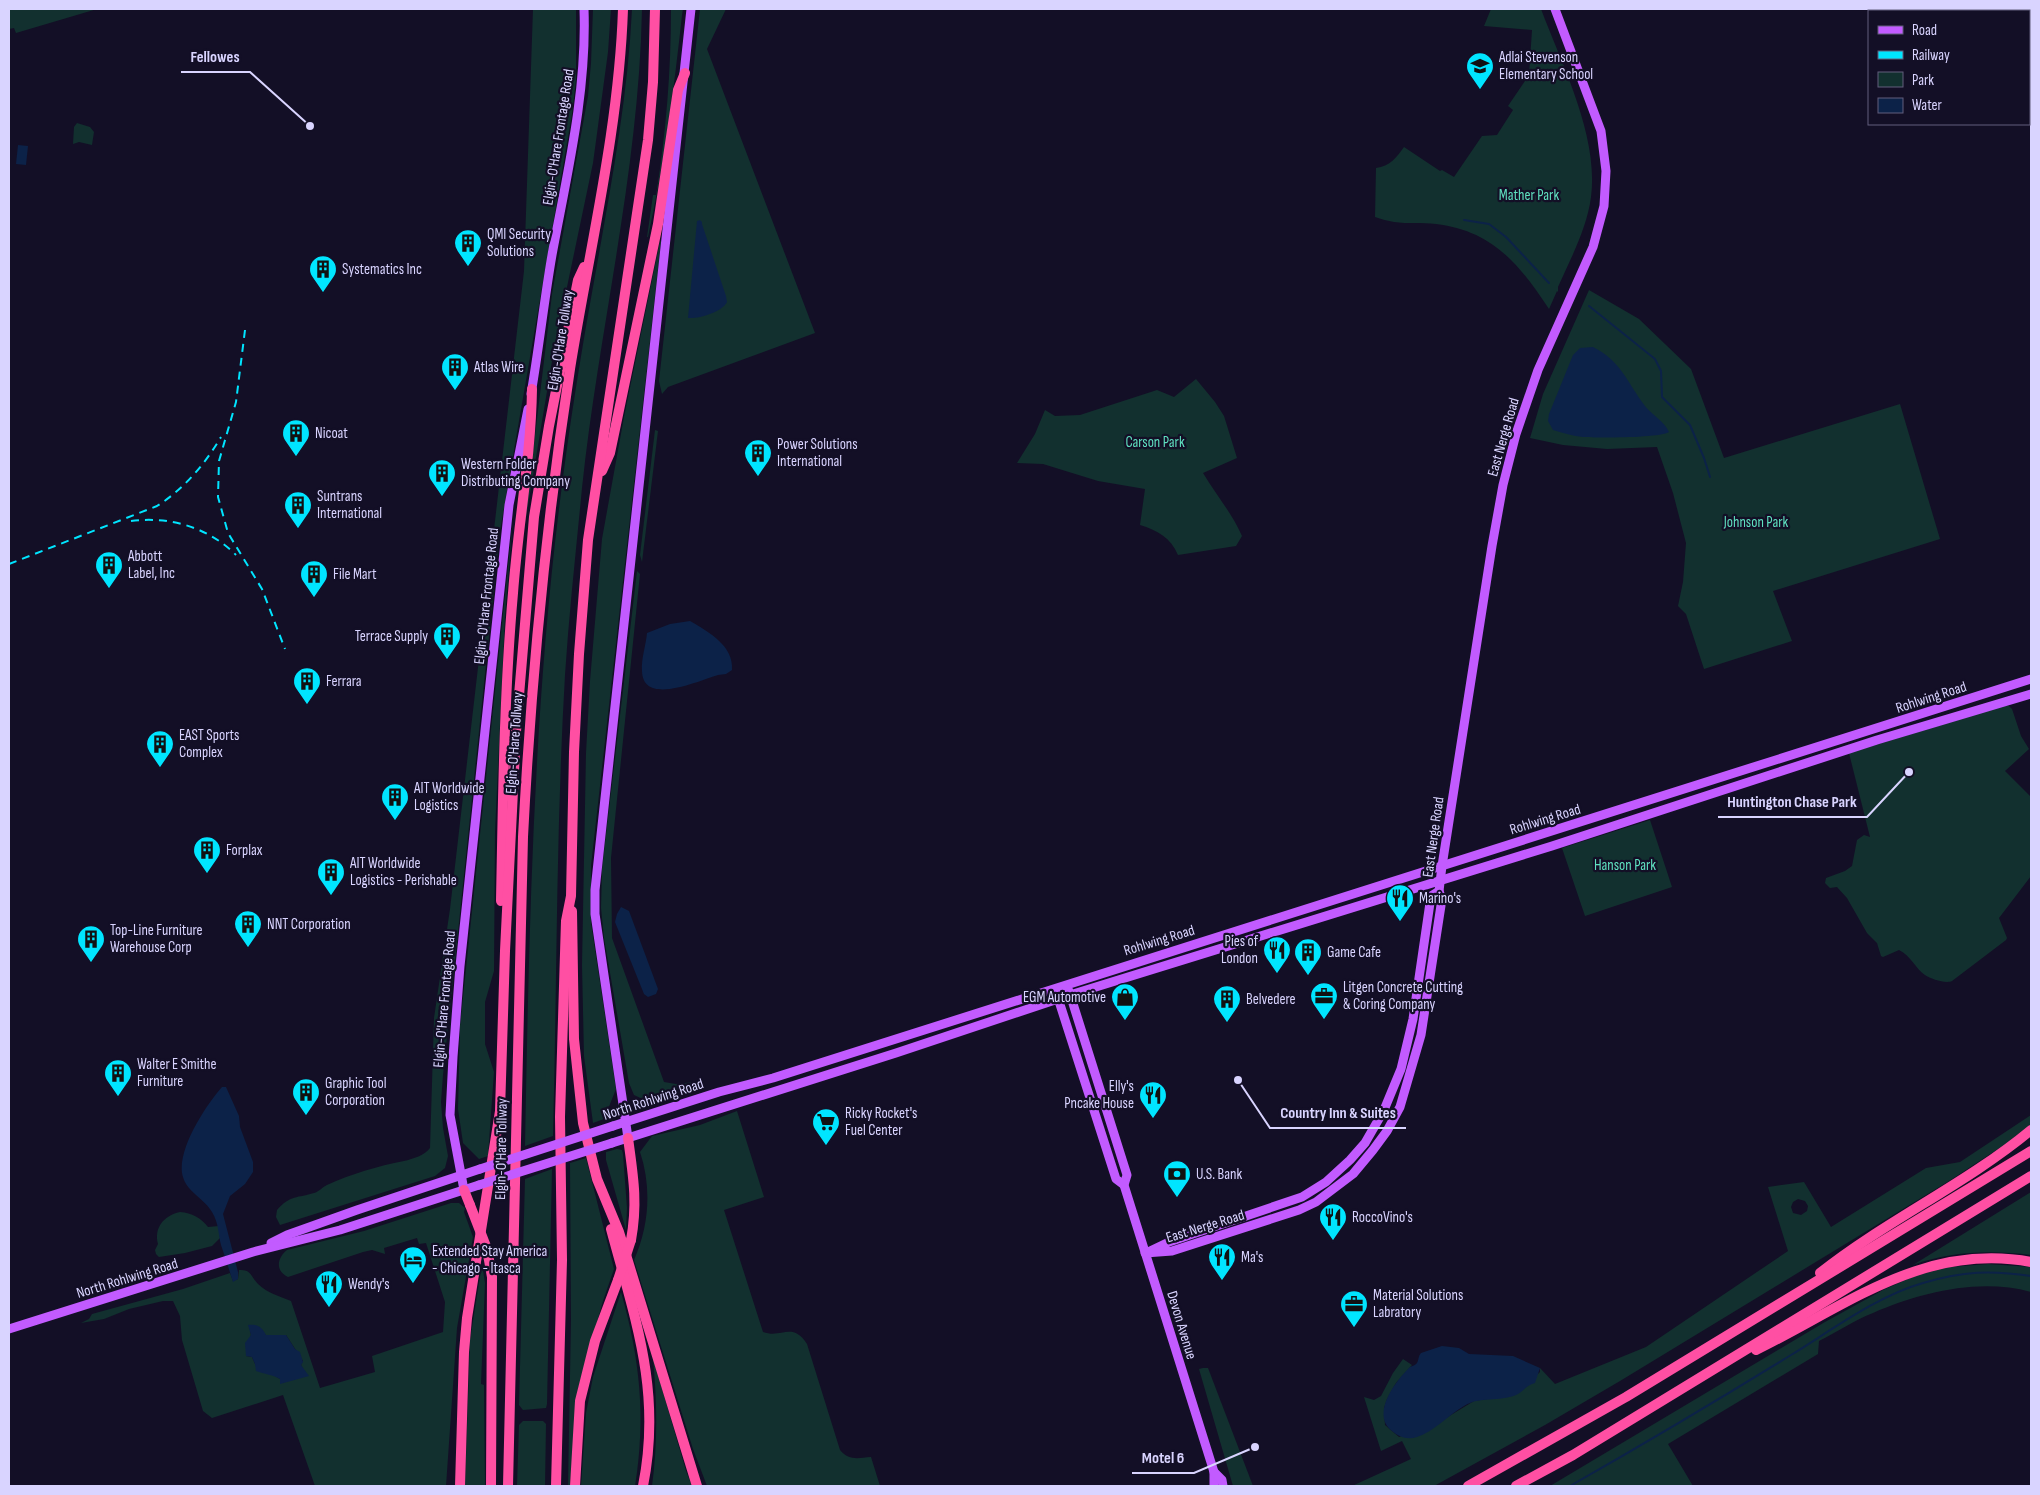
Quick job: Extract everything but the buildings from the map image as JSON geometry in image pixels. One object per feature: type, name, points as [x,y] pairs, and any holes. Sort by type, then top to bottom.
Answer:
[{"type":"highway","name":"Elgin-O'Hare Tollway","points":[[508,1486],[524,837],[529,729],[548,528],[570,369],[616,99],[623,9]]},
{"type":"highway","points":[[643,1486],[650,1423],[647,1374],[632,1304],[583,1123],[576,1070],[571,896],[574,752],[588,540],[648,140],[653,82],[655,9]]},
{"type":"highway","points":[[597,481],[610,453],[659,216],[678,90],[685,73]]},
{"type":"highway","points":[[460,1486],[464,1352],[500,1112],[505,952],[516,731],[534,517],[549,426],[578,280],[589,254]]},
{"type":"highway","points":[[505,952],[500,916],[506,726],[517,534],[531,427],[532,389]]},
{"type":"highway","points":[[556,1486],[562,1260],[561,1107],[566,921],[571,896]]},
{"type":"highway","points":[[1792,1295],[1862,1241],[1972,1172],[2031,1130]]},
{"type":"highway","points":[[575,1486],[580,1401],[595,1341],[618,1280],[635,1219],[636,1198],[628,1138]]},
{"type":"highway","points":[[1468,1486],[1626,1397],[2031,1151]]},
{"type":"highway","points":[[1516,1486],[1573,1455],[2031,1176]]},
{"type":"highway","points":[[601,1189],[619,1232],[697,1486]]},
{"type":"highway","points":[[464,1190],[486,1250],[492,1277],[490,1486]]},
{"type":"highway","points":[[1697,1379],[1796,1331],[1889,1279],[1920,1268],[1968,1259],[2018,1259],[2031,1262]]},
{"type":"highway","points":[[454,1486],[455,1462],[461,1428]]},
{"type":"main road","name":"Elgin-O'Hare Frontage Road","points":[[464,1190],[451,1123],[450,1096],[460,966],[509,505],[532,389],[546,288],[580,96],[584,59],[584,9]]},
{"type":"main road","points":[[628,1138],[595,914],[595,890],[692,9]]},
{"type":"main road","name":"East Nerge Road","points":[[1145,1253],[1169,1242],[1302,1197],[1326,1182],[1350,1160],[1364,1143],[1384,1110],[1401,1068],[1413,1019],[1431,896],[1439,891],[1490,555],[1507,468],[1538,370],[1593,247],[1604,206],[1606,171],[1601,131],[1555,9]]},
{"type":"main road","name":"Rohlwing Road","points":[[1067,984],[2031,679]]},
{"type":"main road","name":"Rohlwing Road","points":[[1070,995],[1562,842],[1886,737],[2031,694]]},
{"type":"main road","points":[[846,1058],[857,1050],[1067,984]]},
{"type":"main road","name":"Devon Avenue","points":[[1067,984],[1128,1175],[1124,1185],[1214,1472],[1214,1486]]},
{"type":"main road","name":"Devon Avenue","points":[[1055,987],[1116,1180],[1124,1185]]},
{"type":"main road","name":"North Rohlwing Road","points":[[253,1252],[340,1230],[1070,995]]},
{"type":"main road","points":[[846,1058],[863,1063]]},
{"type":"main road","points":[[785,1088],[806,1076],[846,1064],[846,1058]]},
{"type":"main road","name":"North Rohlwing Road","points":[[9,1329],[237,1258],[287,1235],[460,1175],[625,1122],[846,1058]]},
{"type":"main road","name":"Devon Avenue","points":[[1214,1472],[1222,1480],[1224,1486]]},
{"type":"green space","points":[[9,9],[97,9],[16,33],[14,28],[9,29]]},
{"type":"green space","points":[[533,9],[576,9],[576,80],[572,114],[500,531],[443,1075],[441,1102],[448,1156],[445,1168],[435,1176],[280,1225],[276,1217],[277,1210],[290,1199],[316,1192],[327,1185],[355,1174],[415,1158],[430,1148],[434,1018],[450,909],[524,271]]},
{"type":"green space","points":[[593,9],[611,9],[608,52],[593,163],[554,349],[523,536],[552,294],[588,96]]},
{"type":"green space","points":[[632,9],[642,9],[634,130],[589,428],[568,628],[558,848],[553,1136],[525,1146],[528,986],[534,827],[543,668],[550,588],[571,417],[619,137]]},
{"type":"green space","points":[[671,9],[683,9],[664,154],[654,210],[647,237],[653,195],[656,195],[660,172],[665,125],[669,79]]},
{"type":"green space","points":[[700,9],[726,9],[707,49],[815,333],[668,387],[662,394],[659,381]]},
{"type":"green space","name":"Mather Park","points":[[1491,9],[1541,9],[1577,101],[1590,150],[1592,174],[1589,209],[1578,243],[1549,309],[1515,264],[1489,242],[1456,228],[1436,224],[1394,222],[1375,217],[1376,168],[1392,161],[1404,147],[1440,171],[1442,170],[1454,177],[1482,136],[1497,135],[1513,110],[1508,106],[1529,75],[1532,30],[1484,26]]},
{"type":"green space","points":[[77,123],[90,127],[94,132],[92,145],[79,142],[73,144],[74,127]]},
{"type":"green space","points":[[660,241],[591,866],[591,923],[616,1089],[604,1119],[593,1123],[584,1056],[582,965],[586,753],[590,681],[602,539],[624,417]]},
{"type":"green space","name":"Johnson Park","points":[[1589,290],[1639,319],[1691,369],[1724,458],[1900,404],[1940,539],[1773,591],[1792,641],[1704,669],[1686,614],[1678,606],[1683,582],[1686,543],[1673,493],[1657,447],[1607,449],[1563,445],[1530,438],[1543,394]]},
{"type":"green space","name":"Carson Park","points":[[1196,379],[1224,416],[1237,458],[1203,473],[1234,520],[1242,536],[1236,546],[1178,555],[1167,539],[1152,529],[1140,525],[1145,489],[1098,481],[1043,464],[1017,463],[1035,434],[1045,410],[1055,416],[1080,415],[1157,390],[1174,397]]},
{"type":"green space","points":[[655,430],[658,431],[642,562],[640,555]]},
{"type":"green space","points":[[513,519],[505,616],[495,832],[494,971],[485,1002],[485,1044],[494,1072],[488,1156],[479,1159],[463,1143],[458,1109],[460,1026]]},
{"type":"green space","points":[[637,571],[640,574],[611,858],[612,938],[664,1082],[676,1084],[694,1082],[700,1086],[649,1102],[634,1095],[629,1083],[604,938],[601,908],[602,869]]},
{"type":"green space","points":[[2009,706],[2012,709],[2021,736],[2029,749],[2005,771],[2031,797],[2031,876],[1999,918],[2007,938],[2006,940],[1952,981],[1938,981],[1925,975],[1899,950],[1883,957],[1881,956],[1877,943],[1867,933],[1847,898],[1837,887],[1830,888],[1825,883],[1826,878],[1845,871],[1852,866],[1857,840],[1864,835],[1870,837],[1849,753]]},
{"type":"green space","name":"Hanson Park","points":[[1650,820],[1672,887],[1585,916],[1562,848]]},
{"type":"green space","points":[[737,1111],[764,1197],[724,1210],[763,1332],[776,1334],[791,1332],[802,1337],[807,1344],[840,1450],[843,1454],[850,1457],[871,1457],[880,1486],[707,1486],[693,1449],[634,1260],[643,1234],[647,1207],[646,1179],[640,1152],[652,1136],[700,1125]]},
{"type":"green space","points":[[2031,1115],[2031,1124],[2004,1145],[1949,1181],[1620,1381],[1434,1486],[1352,1486],[1411,1459],[1402,1441],[1381,1451],[1364,1397],[1374,1400],[1381,1396],[1403,1359],[1412,1365],[1396,1383],[1384,1408],[1385,1425],[1399,1437],[1446,1418],[1474,1401],[1517,1394],[1540,1372],[1540,1368],[1555,1384],[1646,1347],[1788,1251],[1768,1187],[1804,1182],[1831,1227],[1926,1168],[1960,1162]],"holes":[[[1798,1199],[1805,1201],[1808,1206],[1807,1211],[1801,1215],[1793,1213],[1791,1207],[1793,1202]]]},
{"type":"green space","points":[[617,1149],[622,1150],[623,1154],[627,1208],[626,1230],[606,1160],[606,1152]]},
{"type":"green space","points":[[586,1158],[614,1269],[578,1389],[570,1486],[568,1486],[571,1320],[570,1163]]},
{"type":"green space","points":[[552,1169],[547,1404],[546,1408],[523,1410],[519,1405],[525,1179]]},
{"type":"green space","points":[[2031,1192],[2031,1255],[2002,1252],[1957,1254],[1913,1265]]},
{"type":"green space","points":[[451,1203],[459,1203],[465,1208],[464,1212],[473,1237],[457,1328],[446,1486],[315,1486],[283,1395],[212,1418],[203,1411],[182,1340],[180,1316],[173,1301],[163,1301],[129,1309],[104,1319],[81,1323],[89,1319],[92,1314],[183,1289],[230,1273],[233,1281],[238,1279],[239,1270],[243,1270],[248,1272],[265,1290],[291,1301],[320,1388],[375,1372],[372,1356],[443,1332],[445,1302],[426,1243],[419,1244],[417,1238],[384,1248],[385,1254],[372,1250],[363,1252],[288,1277],[279,1268],[279,1260],[287,1250],[364,1231]],"holes":[[[249,1325],[266,1335],[286,1335],[303,1361],[301,1365],[304,1371],[280,1379],[255,1364],[252,1357],[246,1356],[251,1335]]]},
{"type":"green space","points":[[180,1212],[196,1216],[208,1227],[219,1226],[220,1238],[212,1246],[159,1257],[155,1250],[158,1244],[157,1233],[159,1228],[169,1216]]},
{"type":"green space","points":[[482,1264],[485,1283],[481,1384],[484,1385],[485,1486],[465,1486],[470,1340]]},
{"type":"green space","points":[[1988,1264],[2031,1267],[2031,1292],[1991,1286],[1951,1289],[1931,1293],[1892,1305],[1866,1316],[1819,1341],[1818,1354],[1668,1444],[1693,1486],[1550,1486],[1825,1322],[1883,1290],[1917,1275],[1950,1267]]},
{"type":"green space","points":[[621,1292],[633,1341],[639,1388],[640,1436],[635,1486],[581,1486],[586,1413],[593,1377]]},
{"type":"green space","points":[[653,1358],[692,1486],[652,1486],[656,1422]]},
{"type":"green space","points":[[1208,1368],[1253,1486],[1233,1486],[1199,1369]]},
{"type":"green space","points":[[523,1421],[543,1421],[546,1424],[545,1486],[517,1486],[519,1425]]},
{"type":"water","points":[[18,145],[28,146],[26,165],[16,164]]},
{"type":"water","points":[[700,220],[727,302],[720,309],[710,314],[688,318],[697,221]]},
{"type":"water","points":[[1593,347],[1617,365],[1645,406],[1669,432],[1642,436],[1583,437],[1553,430],[1548,421],[1549,414],[1573,355],[1580,348]]},
{"type":"water","points":[[690,621],[712,635],[725,647],[732,661],[732,670],[726,674],[674,688],[652,688],[645,682],[642,671],[647,633],[670,624]]},
{"type":"water","points":[[621,907],[629,911],[658,989],[656,994],[648,997],[644,994],[615,922]]},
{"type":"water","points":[[222,1087],[226,1087],[239,1116],[240,1127],[253,1162],[253,1172],[245,1184],[230,1196],[223,1214],[238,1272],[238,1279],[233,1282],[214,1216],[209,1207],[188,1187],[183,1177],[182,1167],[183,1155],[193,1129]]},
{"type":"water","points":[[248,1325],[259,1327],[266,1335],[286,1335],[295,1349],[300,1352],[303,1362],[301,1365],[309,1376],[280,1384],[280,1379],[256,1371],[252,1357],[246,1356],[245,1343],[251,1335]]},
{"type":"water","points":[[1442,1346],[1459,1348],[1469,1354],[1513,1356],[1540,1368],[1535,1383],[1516,1395],[1470,1403],[1423,1435],[1410,1438],[1400,1436],[1386,1424],[1384,1408],[1387,1399],[1402,1375],[1417,1363],[1421,1353]]},
{"type":"waterway","points":[[1464,220],[1489,224],[1506,237],[1549,283]]},
{"type":"waterway","points":[[1589,306],[1655,359],[1661,371],[1662,397],[1690,425],[1710,477]]},
{"type":"waterway","points":[[1570,1486],[1709,1405],[1855,1314],[1889,1296],[1923,1283],[1964,1274],[1990,1272],[2031,1276]]},
{"type":"railway","points":[[245,330],[236,402],[219,461],[218,497],[228,533],[262,589],[285,649]]},
{"type":"railway","points":[[9,564],[157,506],[185,484],[208,457],[221,437]]},
{"type":"railway","points":[[131,521],[160,520],[187,526],[213,537],[236,555]]},
{"type":"place","name":"Adlai Stevenson Elementary School","points":[[1480,90]]},
{"type":"place","name":"Fellowes","points":[[310,126]]},
{"type":"place","name":"QMI Security Solutions","points":[[468,267]]},
{"type":"place","name":"Systematics Inc","points":[[323,293]]},
{"type":"place","name":"Atlas Wire","points":[[455,391]]},
{"type":"place","name":"Nicoat","points":[[296,457]]},
{"type":"place","name":"Power Solutions International","points":[[758,477]]},
{"type":"place","name":"Western Folder Distributing Company","points":[[442,497]]},
{"type":"place","name":"Suntrans International","points":[[298,529]]},
{"type":"place","name":"Abbott Label, Inc","points":[[109,589]]},
{"type":"place","name":"File Mart","points":[[314,598]]},
{"type":"place","name":"Terrace Supply","points":[[447,660]]},
{"type":"place","name":"Ferrara","points":[[307,705]]},
{"type":"place","name":"EAST Sports Complex","points":[[160,768]]},
{"type":"place","name":"Huntington Chase Park","points":[[1909,772]]},
{"type":"place","name":"AIT Worldwide Logistics","points":[[395,821]]},
{"type":"place","name":"Forplax","points":[[207,874]]},
{"type":"place","name":"AIT Worldwide Logistics - Perishable","points":[[331,896]]},
{"type":"place","name":"Marino's","points":[[1400,922]]},
{"type":"place","name":"NNT Corporation","points":[[248,948]]},
{"type":"place","name":"Top-Line Furniture Warehouse Corp","points":[[91,963]]},
{"type":"place","name":"Pies of London","points":[[1277,974]]},
{"type":"place","name":"Game Cafe","points":[[1308,976]]},
{"type":"place","name":"Litgen Concrete Cutting & Coring Company","points":[[1324,1020]]},
{"type":"place","name":"EGM Automotive","points":[[1125,1021]]},
{"type":"place","name":"Belvedere","points":[[1227,1023]]},
{"type":"place","name":"Country Inn & Suites","points":[[1238,1080]]},
{"type":"place","name":"Walter E Smithe Furniture","points":[[118,1097]]},
{"type":"place","name":"Graphic Tool Corporation","points":[[306,1116]]},
{"type":"place","name":"Elly's Pncake House","points":[[1153,1119]]},
{"type":"place","name":"Ricky Rocket's Fuel Center","points":[[826,1146]]},
{"type":"place","name":"U.S. Bank","points":[[1177,1198]]},
{"type":"place","name":"RoccoVino's","points":[[1333,1241]]},
{"type":"place","name":"Ma's","points":[[1222,1281]]},
{"type":"place","name":"Extended Stay America - Chicago - Itasca","points":[[413,1284]]},
{"type":"place","name":"Wendy's","points":[[329,1308]]},
{"type":"place","name":"Material Solutions Labratory","points":[[1354,1328]]},
{"type":"place","name":"Motel 6","points":[[1255,1447]]}]
